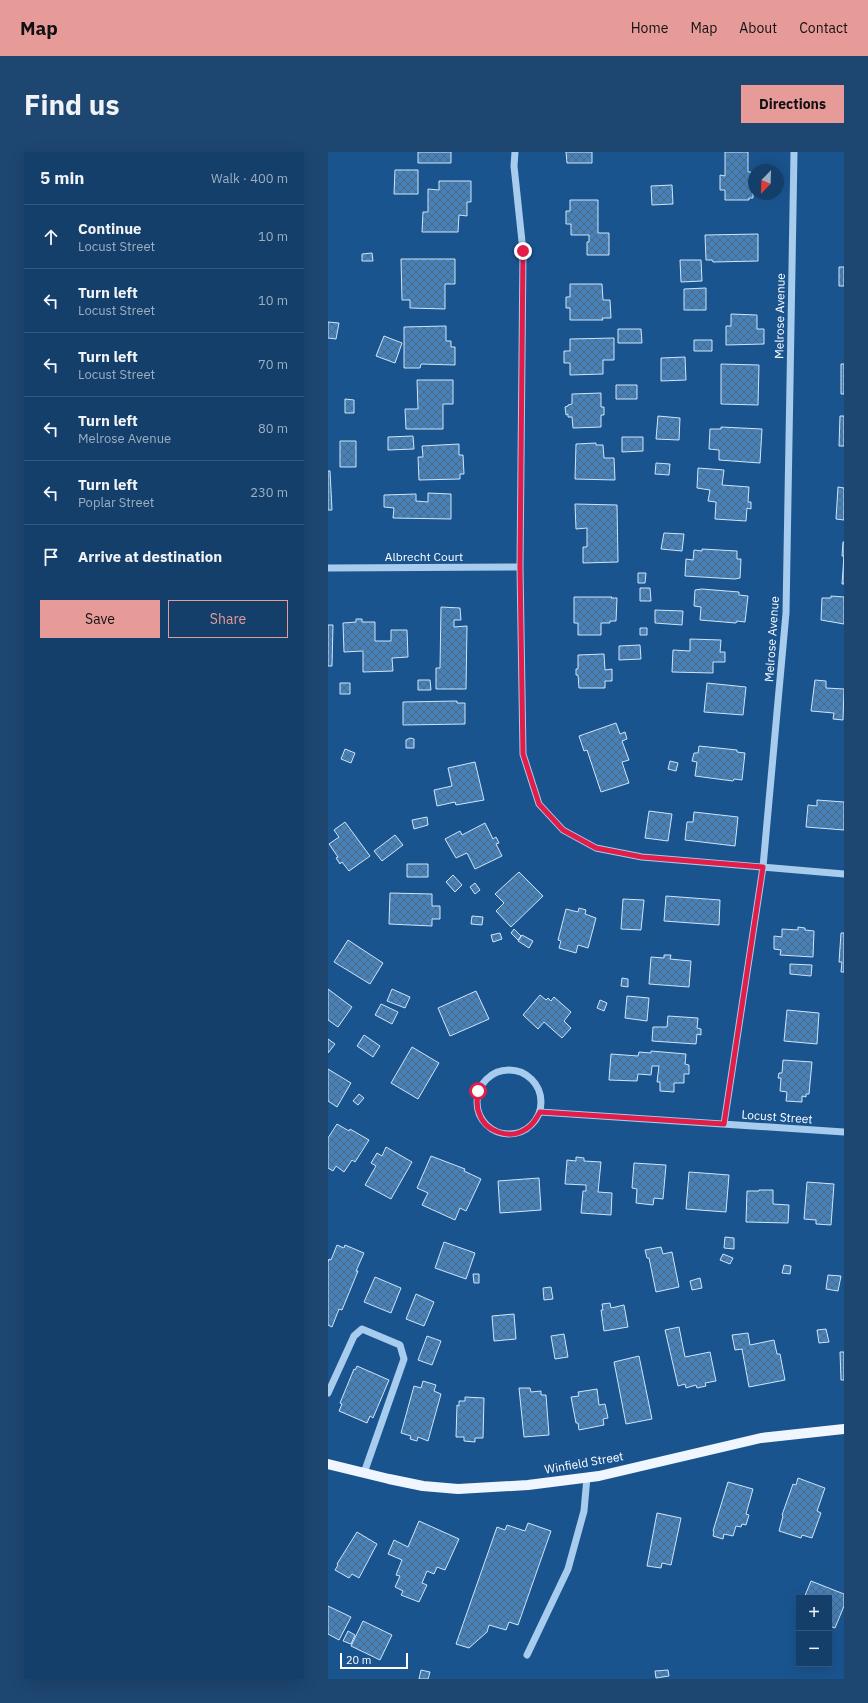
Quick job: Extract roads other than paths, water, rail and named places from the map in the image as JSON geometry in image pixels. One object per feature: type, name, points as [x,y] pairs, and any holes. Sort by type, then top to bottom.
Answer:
[{"type":"main road","name":"Winfield Street","points":[[328,1464],[423,1486],[458,1489],[528,1485],[587,1477],[761,1438],[844,1429]]},
{"type":"street","points":[[515,152],[514,166],[523,251],[520,567],[523,754],[539,804],[563,830],[596,848],[642,857],[844,874]]},
{"type":"street","name":"Melrose Avenue","points":[[724,1124],[763,867],[786,613],[794,152]]},
{"type":"street","name":"Albrecht Court","points":[[328,568],[520,567]]},
{"type":"street","points":[[502,1070],[514,1070],[525,1073],[534,1080],[540,1090],[542,1101],[540,1112],[535,1122],[526,1130],[516,1134],[504,1134],[494,1130],[484,1123],[479,1114],[476,1102],[478,1091],[484,1081],[492,1074],[502,1070]]},
{"type":"street","name":"Locust Street","points":[[540,1112],[844,1132]]},
{"type":"street","points":[[328,1393],[354,1336],[362,1329],[400,1345],[404,1358],[364,1473]]},
{"type":"street","points":[[527,1655],[568,1568],[584,1511],[587,1477]]}]
